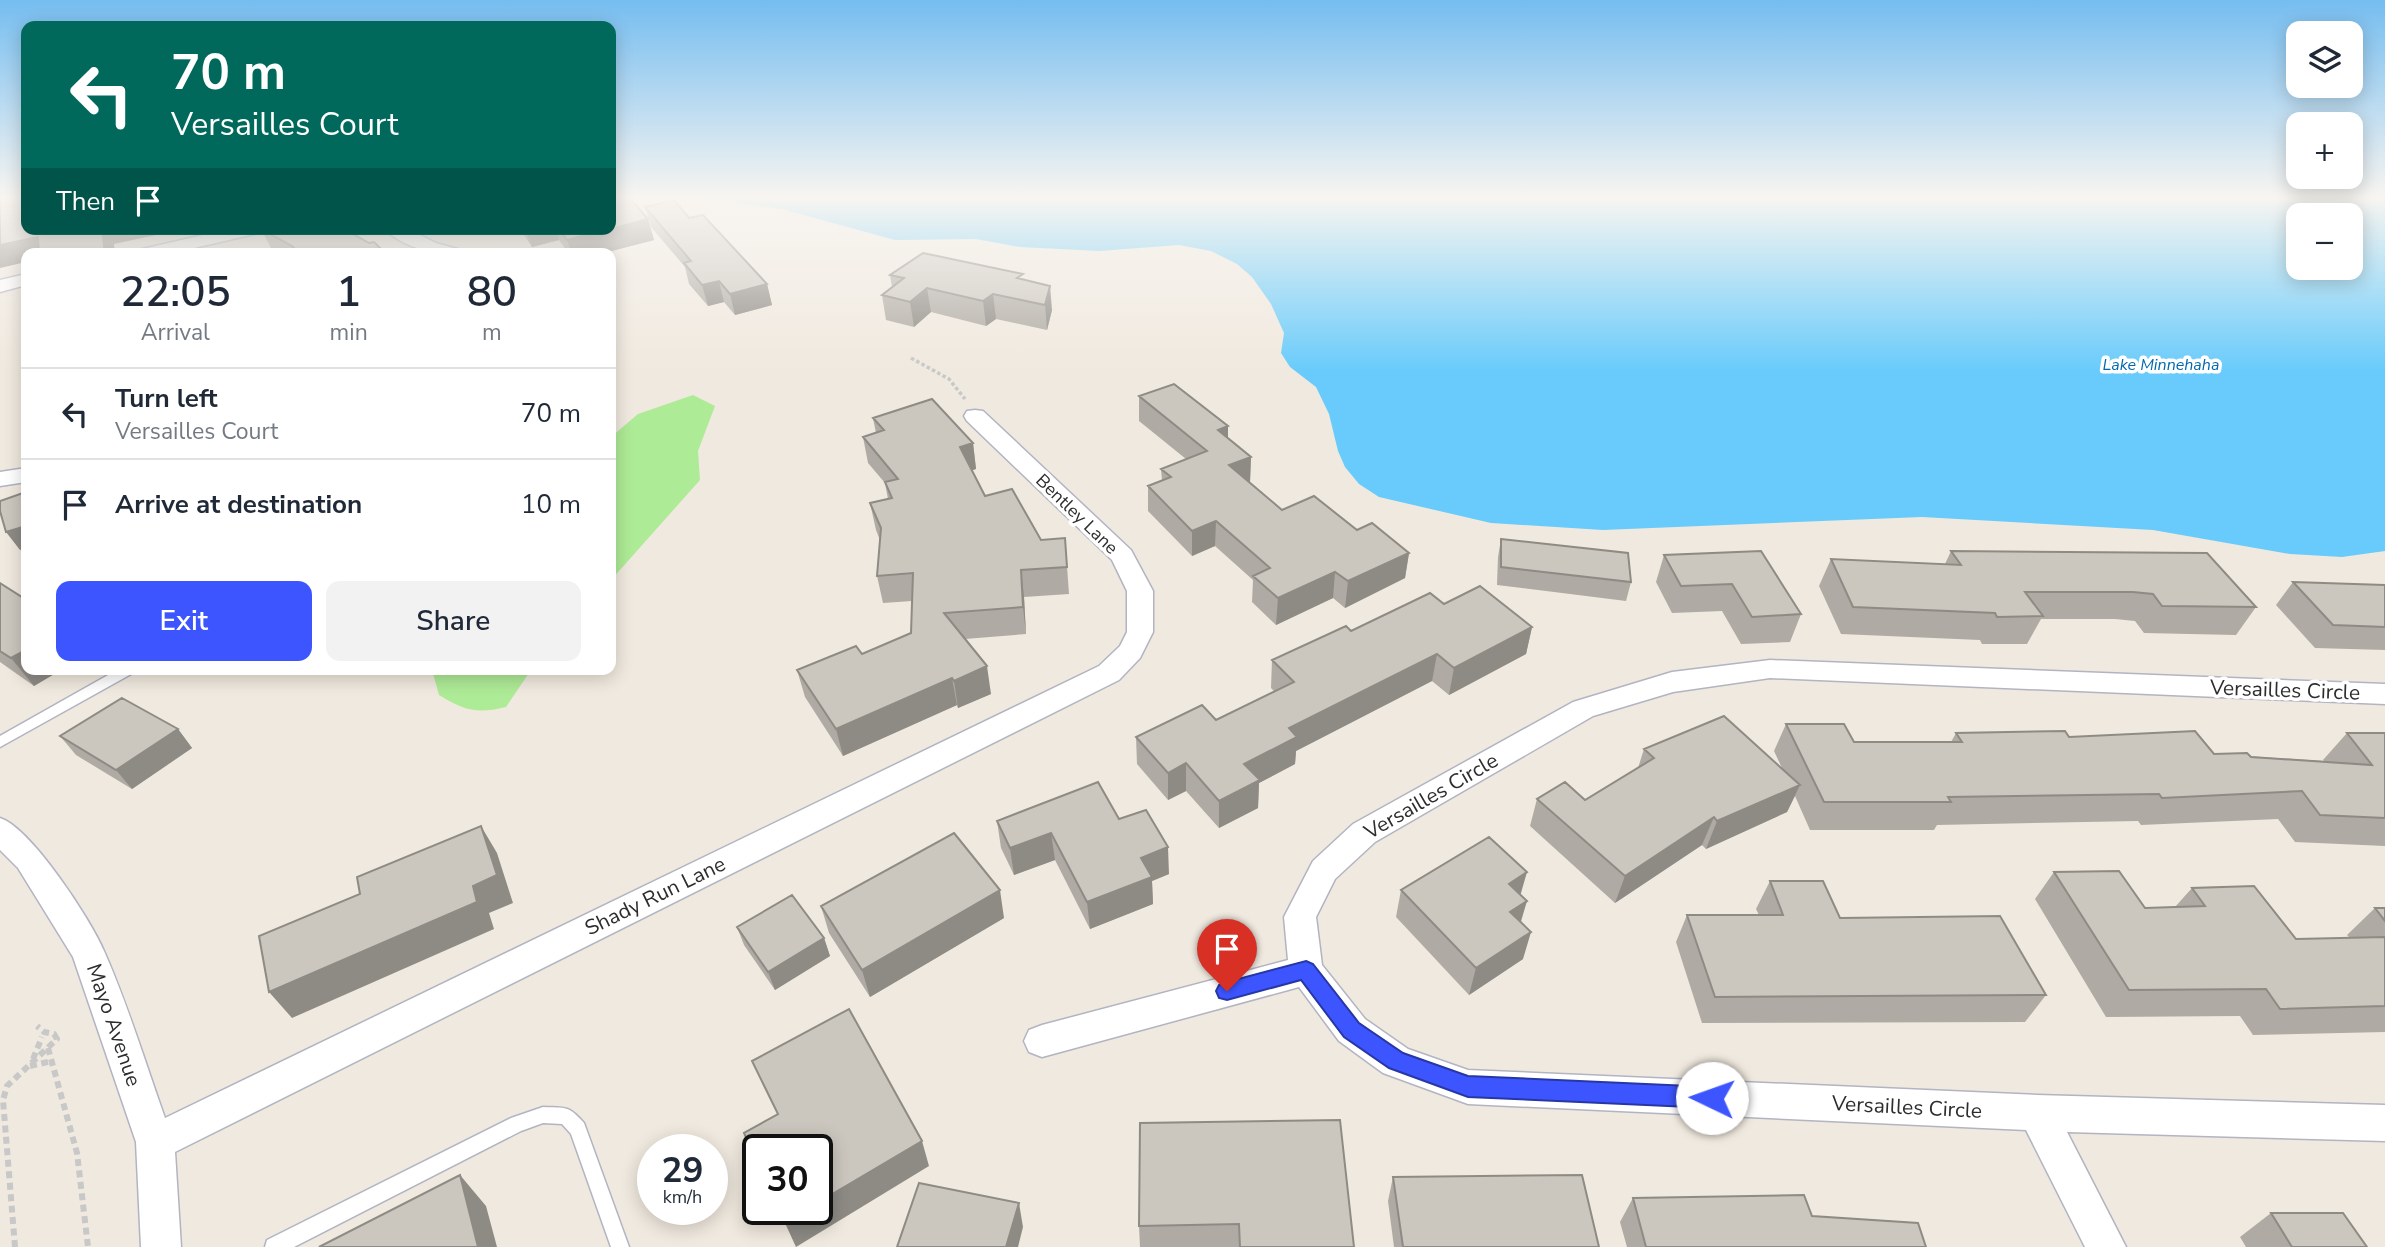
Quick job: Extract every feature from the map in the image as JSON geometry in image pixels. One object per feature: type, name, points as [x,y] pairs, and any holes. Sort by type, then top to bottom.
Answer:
[{"type":"street","points":[[0,286],[21,281]]},
{"type":"street","name":"Bentley Lane","points":[[975,416],[1122,556],[1140,591],[1140,632]]},
{"type":"street","points":[[0,479],[21,476]]},
{"type":"street","name":"Shady Run Lane","points":[[155,1142],[1109,673],[1131,651],[1140,632]]},
{"type":"street","name":"Versailles Circle","points":[[2385,694],[1770,669],[1672,682],[1583,709],[1364,833],[1324,870],[1300,917],[1306,970],[1352,1030],[1396,1061],[1468,1087],[2037,1113],[2385,1123]]},
{"type":"street","name":"Mayo Avenue","points":[[0,831],[29,859],[88,952],[155,1142],[161,1247]]},
{"type":"street","points":[[1042,1041],[1306,970]]},
{"type":"street","points":[[2037,1113],[2106,1247]]},
{"type":"lane","points":[[0,742],[119,675]]},
{"type":"lane","points":[[274,1247],[517,1124],[543,1115],[566,1116],[578,1129],[620,1247]]},
{"type":"path","points":[[911,358],[949,379],[960,389],[975,416]]},
{"type":"path","points":[[20,1072],[48,1048],[57,1036],[37,1026]]},
{"type":"path","points":[[15,1247],[3,1100],[7,1086],[39,1051],[43,1037]]},
{"type":"path","points":[[48,1048],[77,1153],[88,1247]]},
{"type":"path","points":[[20,1072],[33,1065],[52,1061]]},
{"type":"green space","points":[[693,395],[715,406],[698,451],[700,480],[616,574],[616,433],[638,414]]},
{"type":"green space","points":[[433,675],[528,675],[506,707],[471,710],[439,695]]},
{"type":"water","name":"Lake Minnehaha","points":[[1219,255],[2286,255],[2286,280],[2363,280],[2363,255],[2385,255],[2385,551],[2342,557],[2290,554],[2153,530],[1922,517],[1603,530],[1491,523],[1379,497],[1359,484],[1345,467],[1329,414],[1316,387],[1290,367],[1281,353],[1284,333],[1271,304],[1252,277],[1237,264]]},
{"type":"building","points":[[686,255],[740,255],[767,284],[730,294],[719,281],[702,285],[684,263],[691,261]]},
{"type":"building","points":[[920,255],[933,255],[1023,274],[1017,278],[1050,286],[1045,305],[993,294],[983,301],[927,288],[910,302],[882,295],[904,278],[890,275]]},
{"type":"building","points":[[1174,384],[1228,426],[1218,430],[1251,457],[1229,465],[1282,510],[1314,496],[1357,530],[1372,523],[1409,553],[1348,581],[1335,572],[1278,598],[1253,576],[1270,568],[1216,521],[1192,531],[1148,486],[1171,477],[1161,469],[1207,451],[1139,396]]},
{"type":"building","points":[[932,399],[973,443],[960,447],[985,496],[1012,489],[1041,540],[1065,538],[1067,567],[1021,570],[1023,607],[944,613],[987,666],[954,681],[952,678],[836,729],[797,670],[856,646],[862,654],[911,633],[913,573],[877,576],[881,528],[870,503],[892,498],[885,482],[898,479],[863,437],[884,430],[873,418]]},
{"type":"building","points":[[21,494],[21,528],[6,532],[0,501]]},
{"type":"building","points":[[1501,539],[1628,553],[1631,582],[1501,567]]},
{"type":"building","points":[[1761,551],[1801,614],[1752,617],[1732,584],[1681,586],[1664,555]]},
{"type":"building","points":[[1951,551],[2207,553],[2256,607],[2162,606],[2153,594],[2133,592],[2025,592],[2043,616],[1997,617],[1995,613],[1853,607],[1831,559],[1961,565]]},
{"type":"building","points":[[2293,582],[2385,585],[2385,627],[2333,625]]},
{"type":"building","points":[[0,583],[21,596],[21,653],[11,658],[0,651]]},
{"type":"building","points":[[1480,586],[1532,627],[1454,668],[1437,654],[1289,728],[1297,737],[1244,764],[1260,780],[1219,801],[1186,763],[1168,773],[1136,737],[1202,705],[1216,720],[1294,682],[1272,660],[1346,626],[1351,631],[1430,593],[1444,604]]},
{"type":"building","points":[[122,698],[178,729],[116,770],[60,736]]},
{"type":"building","points":[[1724,716],[1800,785],[1717,821],[1714,817],[1625,876],[1537,799],[1565,782],[1585,800],[1654,758],[1644,749]]},
{"type":"building","points":[[1786,724],[1844,724],[1854,742],[1962,742],[1956,733],[2065,731],[2069,737],[2195,731],[2214,754],[2247,753],[2251,757],[2372,765],[2347,733],[2385,733],[2385,818],[2320,815],[2302,791],[2162,798],[2159,794],[1948,797],[1951,802],[1824,802]]},
{"type":"building","points":[[1098,782],[1119,819],[1146,810],[1168,847],[1141,858],[1152,877],[1087,902],[1051,833],[1010,848],[997,821]]},
{"type":"building","points":[[481,826],[497,875],[473,886],[477,902],[269,992],[259,936],[360,894],[357,877]]},
{"type":"building","points":[[954,833],[1000,890],[862,970],[821,906]]},
{"type":"building","points":[[1489,837],[1527,872],[1509,884],[1527,901],[1510,912],[1531,932],[1476,968],[1401,890]]},
{"type":"building","points":[[2119,871],[2145,908],[2205,906],[2192,888],[2254,886],[2296,939],[2385,937],[2385,1006],[2280,1009],[2266,989],[2129,990],[2054,872]]},
{"type":"building","points":[[1770,881],[1823,881],[1840,918],[2000,916],[2046,995],[1715,997],[1687,915],[1783,915]]},
{"type":"building","points":[[792,895],[824,938],[768,972],[737,927]]},
{"type":"building","points":[[2375,908],[2385,908],[2385,921]]},
{"type":"building","points":[[849,1009],[922,1141],[833,1194],[833,1134],[744,1134],[778,1114],[752,1061]]},
{"type":"building","points":[[1340,1120],[1354,1247],[1240,1247],[1239,1224],[1139,1226],[1140,1123]]},
{"type":"building","points":[[460,1175],[478,1247],[319,1247]]},
{"type":"building","points":[[1582,1175],[1599,1247],[1403,1247],[1393,1177]]},
{"type":"building","points":[[919,1183],[1019,1203],[1006,1247],[897,1247]]},
{"type":"building","points":[[1804,1195],[1812,1216],[1918,1223],[1926,1247],[1646,1247],[1633,1198]]},
{"type":"building","points":[[2271,1213],[2343,1213],[2367,1247],[2292,1247]]},
{"type":"route","points":[[1227,991],[1306,970],[1352,1030],[1396,1061],[1468,1087],[1712,1098]]}]
